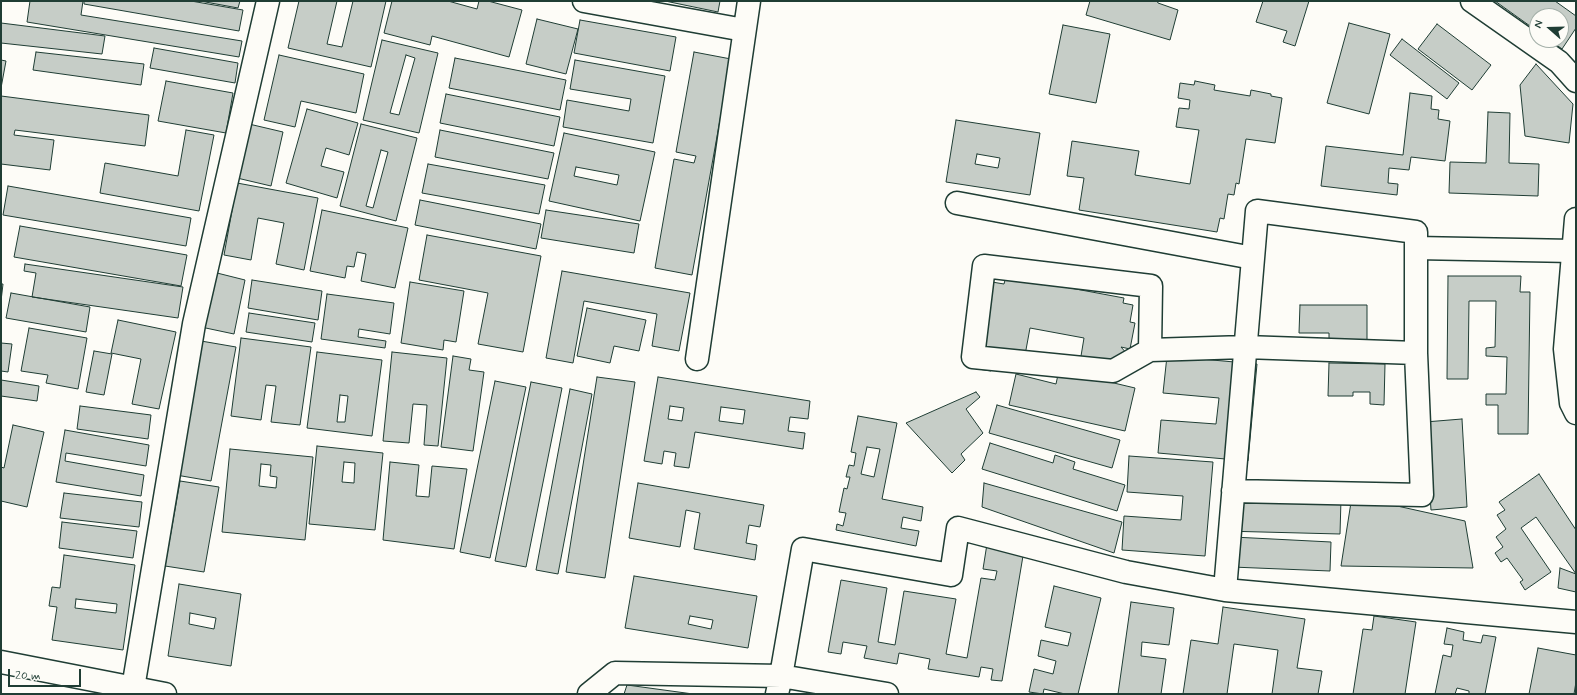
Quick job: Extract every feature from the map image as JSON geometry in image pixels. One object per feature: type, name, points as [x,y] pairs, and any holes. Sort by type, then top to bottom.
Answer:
[{"type":"street","points":[[133,691],[194,324],[268,1]]},
{"type":"street","points":[[584,1],[744,30]]},
{"type":"street","points":[[697,359],[744,30],[750,1]]},
{"type":"street","points":[[1472,1],[1559,62],[1576,81]]},
{"type":"street","points":[[957,203],[1253,258]]},
{"type":"street","points":[[1225,590],[1233,491],[1245,347],[1257,210],[1416,232],[1416,353],[1422,495],[1233,491]]},
{"type":"street","points":[[1576,219],[1565,349],[1571,403],[1576,413]]},
{"type":"street","points":[[1416,248],[1573,251]]},
{"type":"street","points":[[1150,350],[1151,286],[984,266],[973,357],[1113,372],[1150,350],[1245,347],[1416,353]]},
{"type":"street","points":[[779,685],[803,549],[951,575],[958,528],[1126,572],[1225,590],[1576,622]]},
{"type":"street","points":[[1,662],[133,691],[165,694]]},
{"type":"street","points":[[589,694],[615,673],[887,694]]},
{"type":"building","points":[[30,1],[83,1],[81,15],[242,41],[239,57],[27,22]]},
{"type":"building","points":[[84,1],[191,1],[243,10],[239,31],[84,4]]},
{"type":"building","points":[[200,1],[240,1],[238,8]]},
{"type":"building","points":[[299,1],[337,1],[327,44],[342,47],[353,1],[386,1],[371,67],[288,48]]},
{"type":"building","points":[[392,1],[448,1],[477,9],[479,1],[488,1],[522,10],[509,57],[432,36],[430,45],[384,33]]},
{"type":"building","points":[[665,1],[720,1],[718,12]]},
{"type":"building","points":[[1090,1],[1157,1],[1158,3],[1178,10],[1170,40],[1086,15]]},
{"type":"building","points":[[1263,1],[1309,1],[1295,46],[1283,42],[1287,31],[1256,22]]},
{"type":"building","points":[[1495,1],[1555,1],[1565,8],[1529,8],[1529,25]]},
{"type":"building","points":[[1569,11],[1576,16],[1576,28],[1569,38]]},
{"type":"building","points":[[537,19],[578,29],[566,74],[526,64]]},
{"type":"building","points":[[580,20],[676,37],[670,71],[574,53]]},
{"type":"building","points":[[1,23],[105,36],[102,54],[1,43]]},
{"type":"building","points":[[1349,23],[1390,34],[1369,114],[1327,103]]},
{"type":"building","points":[[1437,24],[1491,65],[1472,90],[1418,49]]},
{"type":"building","points":[[1063,25],[1110,34],[1096,103],[1049,94]]},
{"type":"building","points":[[1402,39],[1459,83],[1447,99],[1390,55]]},
{"type":"building","points":[[382,40],[438,53],[419,133],[363,120]],"holes":[[[406,55],[415,58],[399,115],[390,113]]]},
{"type":"building","points":[[154,48],[238,63],[235,83],[150,68]]},
{"type":"building","points":[[36,52],[144,64],[141,85],[33,70]]},
{"type":"building","points":[[694,52],[731,59],[692,275],[655,268],[674,159],[694,163],[696,156],[676,152]]},
{"type":"building","points":[[279,55],[364,74],[356,113],[301,101],[295,127],[264,120]]},
{"type":"building","points":[[455,58],[566,80],[560,110],[449,88]]},
{"type":"building","points":[[1,60],[6,61],[1,88]]},
{"type":"building","points":[[575,60],[665,76],[653,143],[563,127],[567,100],[629,111],[631,99],[570,89]]},
{"type":"building","points":[[1536,64],[1573,104],[1569,143],[1525,136],[1520,85]]},
{"type":"building","points":[[166,81],[233,93],[226,133],[158,121]]},
{"type":"building","points":[[1195,81],[1215,85],[1214,90],[1250,96],[1251,90],[1282,98],[1275,143],[1246,139],[1239,184],[1236,183],[1234,195],[1228,194],[1224,219],[1220,218],[1217,232],[1079,210],[1084,178],[1067,176],[1072,141],[1139,151],[1135,175],[1190,184],[1199,130],[1176,127],[1179,108],[1189,109],[1190,100],[1178,98],[1180,83],[1194,85]]},
{"type":"building","points":[[1410,93],[1432,96],[1431,109],[1439,110],[1438,119],[1450,121],[1445,161],[1411,157],[1409,170],[1389,168],[1388,183],[1398,184],[1397,195],[1321,186],[1326,146],[1403,155]]},
{"type":"building","points":[[446,94],[560,117],[554,146],[440,123]]},
{"type":"building","points":[[1,96],[149,115],[145,146],[15,130],[14,135],[54,140],[50,170],[1,164]]},
{"type":"building","points":[[307,109],[358,123],[349,155],[326,148],[321,166],[344,172],[337,198],[286,183]]},
{"type":"building","points":[[1488,112],[1510,113],[1509,163],[1539,164],[1538,196],[1449,193],[1450,162],[1486,163]]},
{"type":"building","points":[[956,120],[1040,133],[1030,195],[946,182]],"holes":[[[977,154],[1000,158],[998,168],[975,164]]]},
{"type":"building","points":[[249,124],[283,132],[271,186],[237,178]]},
{"type":"building","points":[[361,124],[417,138],[396,221],[340,206]],"holes":[[[381,150],[388,152],[373,208],[366,206]]]},
{"type":"building","points":[[186,130],[214,135],[199,211],[100,193],[105,163],[178,176]]},
{"type":"building","points":[[440,130],[554,153],[548,179],[435,157]]},
{"type":"building","points":[[564,133],[655,152],[640,221],[549,201]],"holes":[[[576,167],[619,175],[617,185],[574,176]]]},
{"type":"building","points":[[428,164],[545,185],[539,214],[422,193]]},
{"type":"building","points":[[237,183],[318,198],[304,270],[276,264],[284,223],[258,218],[251,260],[224,255]]},
{"type":"building","points":[[8,186],[191,218],[186,246],[3,215]]},
{"type":"building","points":[[420,200],[541,224],[536,249],[415,225]]},
{"type":"building","points":[[322,210],[408,228],[395,288],[361,281],[366,254],[357,252],[354,267],[347,266],[345,278],[310,271]]},
{"type":"building","points":[[546,210],[639,224],[634,253],[541,238]]},
{"type":"building","points":[[20,226],[187,255],[181,286],[14,257]]},
{"type":"building","points":[[427,235],[541,256],[523,352],[478,344],[488,293],[419,280]]},
{"type":"building","points":[[25,264],[183,287],[178,318],[32,297],[36,273],[24,271]]},
{"type":"building","points":[[562,271],[690,293],[679,351],[652,346],[657,314],[584,301],[573,363],[546,358]]},
{"type":"building","points":[[213,272],[245,280],[234,334],[201,327]]},
{"type":"building","points":[[1006,276],[1124,298],[1123,303],[1133,305],[1130,322],[1135,323],[1130,349],[1121,347],[1135,363],[1079,368],[1084,338],[1030,328],[1023,366],[992,360],[991,371],[972,368],[992,282],[1004,284]]},
{"type":"building","points":[[1448,276],[1521,276],[1520,292],[1530,292],[1528,434],[1498,434],[1498,405],[1486,405],[1486,394],[1506,394],[1507,357],[1486,356],[1486,348],[1495,347],[1496,301],[1469,301],[1468,379],[1447,379]]},
{"type":"building","points":[[252,280],[322,291],[318,320],[248,308]]},
{"type":"building","points":[[410,282],[464,291],[456,342],[444,340],[443,350],[401,343]]},
{"type":"building","points":[[1,284],[3,284],[1,301]]},
{"type":"building","points":[[11,293],[90,307],[86,332],[6,318]]},
{"type":"building","points":[[327,294],[394,303],[390,334],[359,329],[358,337],[386,341],[385,348],[321,339]]},
{"type":"building","points":[[1300,305],[1367,305],[1367,346],[1329,346],[1329,333],[1299,333]]},
{"type":"building","points":[[587,308],[646,320],[639,351],[614,346],[610,363],[577,356]]},
{"type":"building","points":[[249,313],[315,323],[312,342],[246,332]]},
{"type":"building","points":[[118,320],[176,332],[159,409],[132,404],[141,359],[111,353]]},
{"type":"building","points":[[29,328],[87,338],[78,389],[46,383],[48,375],[21,371]]},
{"type":"building","points":[[241,338],[311,347],[300,425],[271,422],[276,386],[266,385],[261,420],[231,416]]},
{"type":"building","points":[[201,341],[236,347],[211,481],[176,475]]},
{"type":"building","points":[[1,343],[12,344],[8,372],[1,371]]},
{"type":"building","points":[[94,351],[112,354],[104,395],[86,392]]},
{"type":"building","points":[[317,352],[382,360],[372,436],[307,428]],"holes":[[[340,395],[348,396],[345,422],[337,422]]]},
{"type":"building","points":[[392,352],[447,358],[438,446],[424,445],[427,405],[413,404],[409,443],[383,441]]},
{"type":"building","points":[[453,356],[471,359],[469,370],[484,372],[473,451],[441,447]]},
{"type":"building","points":[[1167,356],[1257,364],[1248,461],[1158,453],[1161,420],[1216,424],[1219,398],[1163,393]]},
{"type":"building","points":[[1329,363],[1385,364],[1384,405],[1370,404],[1370,392],[1353,392],[1353,396],[1328,396]]},
{"type":"building","points":[[1059,370],[1135,388],[1125,431],[1009,405],[1016,374],[1056,384]]},
{"type":"building","points":[[597,377],[635,382],[605,578],[566,572]]},
{"type":"building","points":[[658,377],[810,401],[808,419],[790,417],[788,431],[805,433],[803,449],[695,432],[689,468],[674,466],[676,453],[664,451],[662,464],[644,461]],"holes":[[[670,406],[684,408],[682,421],[668,419]],[[721,407],[745,410],[743,424],[719,421]]]},
{"type":"building","points":[[1,380],[39,386],[37,401],[1,396]]},
{"type":"building","points":[[495,381],[526,387],[490,558],[460,552]]},
{"type":"building","points":[[531,382],[562,388],[526,567],[495,561]]},
{"type":"building","points":[[570,389],[592,394],[558,574],[536,570]]},
{"type":"building","points":[[976,392],[980,397],[966,409],[983,433],[961,454],[965,460],[952,473],[906,423]]},
{"type":"building","points":[[997,405],[1120,440],[1112,468],[989,433]]},
{"type":"building","points":[[80,406],[151,415],[148,439],[77,429]]},
{"type":"building","points":[[858,416],[897,423],[882,499],[923,507],[921,521],[903,517],[901,528],[919,531],[916,546],[836,530],[837,524],[843,526],[846,513],[839,512],[844,488],[847,489],[850,477],[846,477],[849,465],[854,466],[856,453],[851,452]],"holes":[[[867,447],[880,449],[874,477],[861,474]]]},
{"type":"building","points":[[1462,419],[1467,507],[1431,510],[1425,422]]},
{"type":"building","points":[[13,425],[44,432],[27,507],[1,501],[1,467],[4,468]]},
{"type":"building","points":[[65,430],[149,445],[146,466],[66,453],[65,461],[144,475],[141,496],[56,482]]},
{"type":"building","points":[[990,443],[1053,463],[1055,455],[1075,462],[1073,469],[1125,485],[1117,511],[982,469]]},
{"type":"building","points":[[317,446],[383,453],[375,530],[309,524]],"holes":[[[344,462],[355,463],[354,483],[342,482]]]},
{"type":"building","points":[[230,449],[313,457],[305,540],[222,532]],"holes":[[[261,464],[271,465],[270,476],[277,477],[276,488],[259,486]]]},
{"type":"building","points":[[1129,456],[1213,462],[1205,556],[1122,550],[1124,516],[1181,520],[1183,496],[1127,492]]},
{"type":"building","points":[[390,462],[419,465],[416,496],[429,497],[432,466],[467,469],[454,549],[383,540]]},
{"type":"building","points":[[1539,474],[1576,530],[1576,574],[1536,517],[1521,528],[1551,572],[1525,590],[1520,582],[1523,580],[1507,558],[1501,562],[1495,553],[1503,547],[1496,537],[1506,529],[1497,515],[1505,510],[1499,502]]},
{"type":"building","points":[[180,481],[219,487],[204,572],[165,566]]},
{"type":"building","points":[[638,483],[764,505],[760,527],[749,525],[746,543],[757,545],[755,560],[694,549],[700,513],[686,510],[680,547],[629,538]]},
{"type":"building","points":[[984,483],[1122,522],[1114,553],[982,507]]},
{"type":"building","points":[[64,493],[142,502],[139,527],[60,518]]},
{"type":"building","points":[[1224,495],[1341,499],[1340,534],[1223,531]]},
{"type":"building","points":[[1352,496],[1465,521],[1473,568],[1341,566]]},
{"type":"building","points":[[62,522],[137,531],[133,558],[59,548]]},
{"type":"building","points":[[1233,537],[1331,542],[1330,571],[1232,567]]},
{"type":"building","points":[[987,544],[1024,550],[1002,681],[991,680],[993,669],[981,667],[979,677],[928,669],[930,659],[899,653],[897,664],[864,658],[867,646],[843,642],[841,654],[828,652],[841,580],[887,588],[878,642],[895,645],[904,591],[956,599],[946,654],[967,658],[981,578],[995,580],[997,571],[983,569]]},
{"type":"building","points":[[64,555],[135,565],[123,650],[52,640],[57,607],[49,606],[52,587],[60,588]],"holes":[[[76,599],[117,604],[116,613],[75,608]]]},
{"type":"building","points":[[1560,568],[1576,574],[1576,592],[1558,588]]},
{"type":"building","points":[[634,576],[757,596],[748,648],[625,628]],"holes":[[[690,616],[713,620],[711,629],[688,624]]]},
{"type":"building","points":[[179,584],[241,594],[231,666],[168,656]],"holes":[[[190,613],[216,618],[214,629],[189,624]]]},
{"type":"building","points":[[1054,586],[1101,598],[1078,694],[1065,694],[1044,689],[1043,694],[1029,692],[1034,669],[1053,674],[1056,661],[1038,656],[1041,640],[1068,646],[1071,633],[1045,627]]},
{"type":"building","points":[[1131,602],[1174,608],[1169,645],[1142,642],[1141,656],[1166,659],[1161,694],[1118,694]]},
{"type":"building","points":[[1223,607],[1305,619],[1297,668],[1322,671],[1318,694],[1272,694],[1278,650],[1234,644],[1227,694],[1183,694],[1191,640],[1218,644]]},
{"type":"building","points":[[1374,616],[1416,622],[1405,694],[1353,694],[1363,629],[1372,630]]},
{"type":"building","points":[[1447,628],[1464,632],[1463,640],[1481,643],[1483,635],[1496,637],[1485,694],[1469,694],[1469,691],[1457,688],[1455,694],[1435,694],[1443,655],[1451,657],[1453,645],[1444,644]]},
{"type":"building","points":[[1538,648],[1576,655],[1576,682],[1574,694],[1529,694]]},
{"type":"building","points":[[627,685],[693,694],[624,694]]}]
